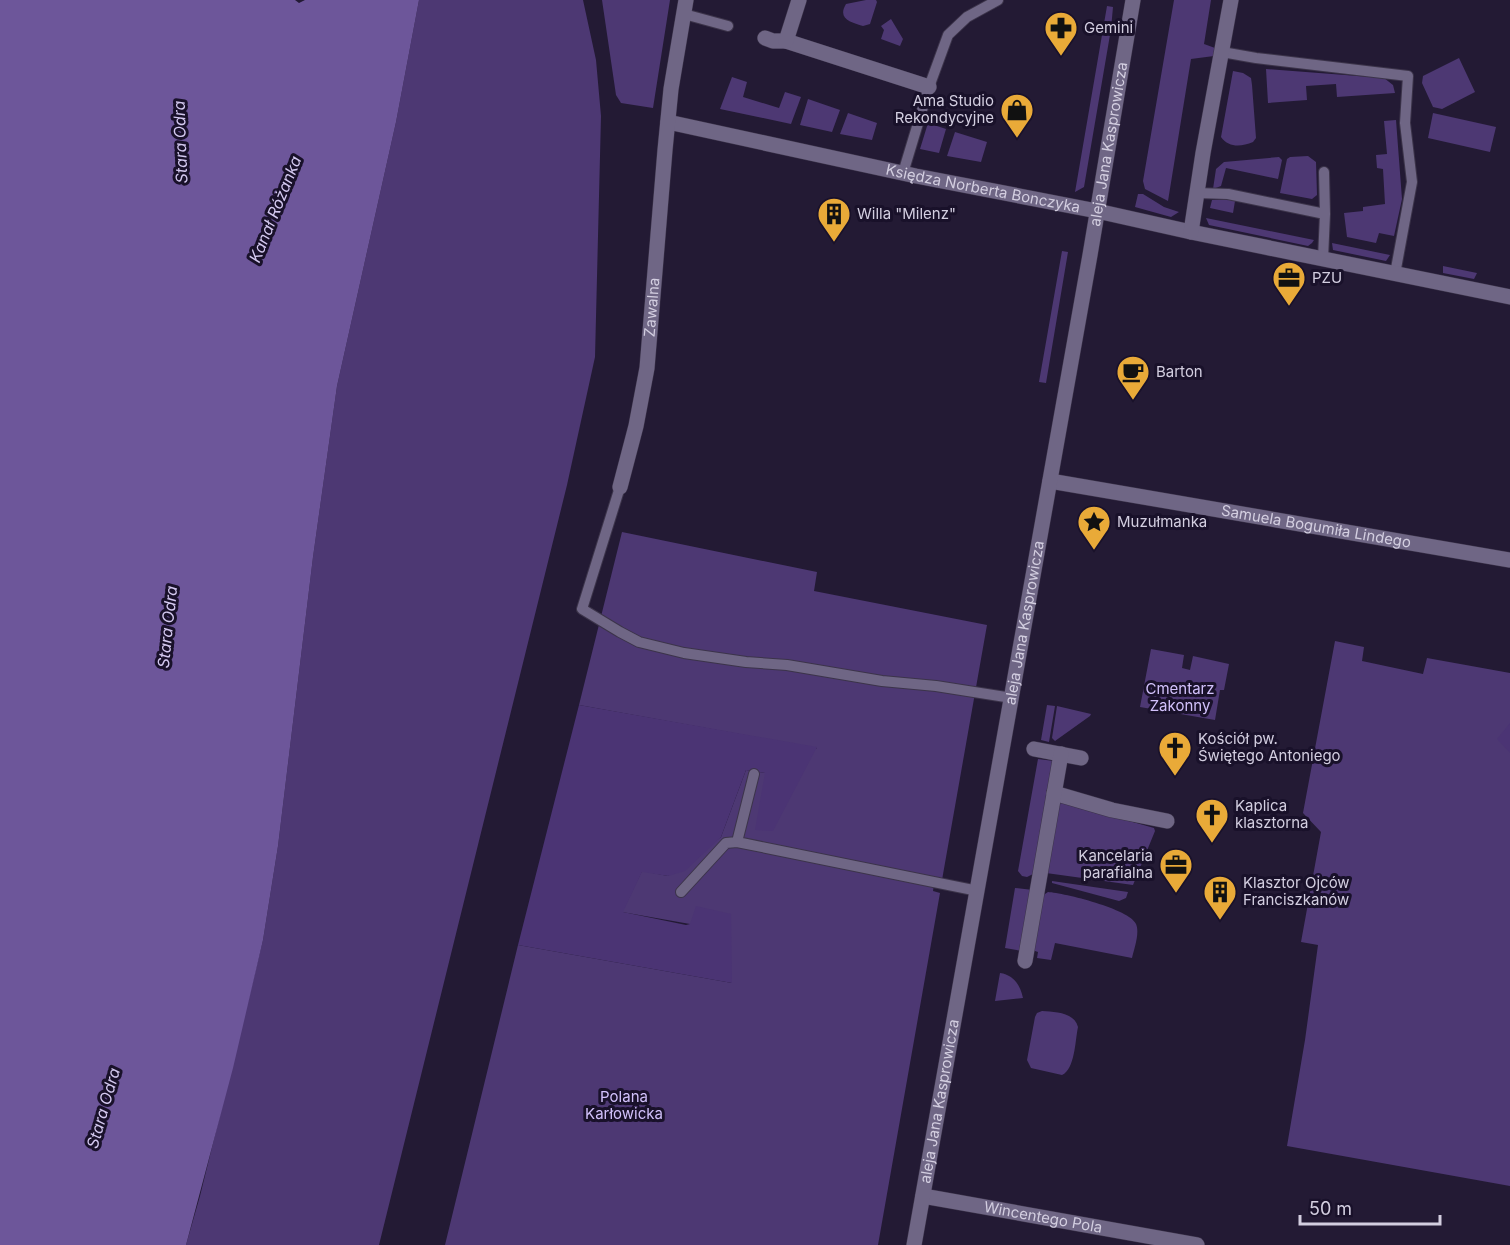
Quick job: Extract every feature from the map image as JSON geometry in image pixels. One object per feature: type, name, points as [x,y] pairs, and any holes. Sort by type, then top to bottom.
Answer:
[{"type":"street","points":[[786,41],[799,0]]},
{"type":"street","name":"aleja Jana Kasprowicza","points":[[915,1245],[1133,0]]},
{"type":"street","points":[[1191,232],[1231,0]]},
{"type":"street","name":"Zawalna","points":[[620,488],[636,426],[647,368],[668,122],[685,7]]},
{"type":"street","points":[[765,38],[773,41],[786,41],[929,87]]},
{"type":"street","name":"Księdza Norberta Bonczyka","points":[[668,122],[903,173],[1510,297]]},
{"type":"street","name":"Samuela Bogumiła Lindego","points":[[1050,481],[1510,560]]},
{"type":"street","points":[[1034,749],[1081,758]]},
{"type":"street","points":[[1024,961],[1061,754]]},
{"type":"street","points":[[1054,793],[1112,810],[1167,821]]},
{"type":"street","name":"Wincentego Pola","points":[[923,1196],[1197,1245]]},
{"type":"lane","points":[[903,173],[929,87],[948,35],[967,17],[998,0]]},
{"type":"lane","points":[[685,7],[728,26]]},
{"type":"lane","points":[[1222,52],[1408,76],[1405,123],[1412,182],[1395,274]]},
{"type":"lane","points":[[1323,260],[1324,172]]},
{"type":"lane","points":[[1197,193],[1228,194],[1325,214]]},
{"type":"lane","name":"Zawalna","points":[[620,488],[582,609],[620,632],[639,642],[684,653],[746,662],[788,665],[882,681],[936,686],[1012,698]]},
{"type":"lane","points":[[736,842],[754,774]]},
{"type":"lane","points":[[681,892],[726,843],[736,842],[978,891]]},
{"type":"green space","points":[[419,0],[583,0],[596,60],[601,116],[595,357],[567,485],[379,1245],[186,1245],[263,940],[278,846],[313,557],[337,386],[396,122]]},
{"type":"green space","points":[[602,0],[670,0],[653,108],[621,103],[616,95]]},
{"type":"green space","points":[[866,0],[877,2],[870,24],[863,26],[844,16],[846,4]]},
{"type":"green space","points":[[1174,0],[1211,0],[1204,44],[1215,48],[1214,56],[1191,59],[1168,201],[1145,189],[1143,181]]},
{"type":"green space","points":[[1107,6],[1113,7],[1111,29],[1084,187],[1075,192]]},
{"type":"green space","points":[[891,19],[903,39],[900,46],[881,39],[884,30],[881,26]]},
{"type":"green space","points":[[1459,58],[1475,92],[1442,109],[1433,107],[1422,83],[1423,76]]},
{"type":"green space","points":[[1266,69],[1384,78],[1393,85],[1395,93],[1337,97],[1336,84],[1306,86],[1307,100],[1268,103]]},
{"type":"green space","points":[[1233,71],[1251,78],[1252,85],[1256,138],[1253,142],[1240,146],[1231,145],[1221,137]]},
{"type":"green space","points":[[732,77],[747,82],[743,97],[779,108],[785,92],[801,97],[791,124],[720,109]]},
{"type":"green space","points":[[808,99],[840,110],[832,132],[800,125]]},
{"type":"green space","points":[[848,113],[877,123],[872,140],[840,134]]},
{"type":"green space","points":[[1433,113],[1496,127],[1490,152],[1428,138]]},
{"type":"green space","points":[[1396,120],[1402,199],[1394,236],[1379,233],[1376,243],[1347,237],[1344,213],[1363,211],[1363,207],[1385,204],[1383,169],[1377,168],[1376,155],[1387,154],[1384,121]]},
{"type":"green space","points":[[928,123],[946,129],[939,153],[920,149]]},
{"type":"green space","points":[[955,132],[987,142],[981,162],[947,156]]},
{"type":"green space","points":[[1308,156],[1316,162],[1317,195],[1312,199],[1280,193],[1287,159]]},
{"type":"green space","points":[[1279,157],[1282,160],[1278,179],[1226,168],[1221,186],[1213,189],[1216,169],[1224,162]]},
{"type":"green space","points":[[1138,194],[1143,194],[1164,207],[1179,212],[1171,217],[1135,207]]},
{"type":"green space","points":[[1233,199],[1235,201],[1233,213],[1210,208],[1212,200]]},
{"type":"green space","points":[[1206,218],[1314,240],[1308,246],[1209,225]]},
{"type":"green space","points":[[1332,243],[1390,255],[1386,261],[1333,250]]},
{"type":"green space","points":[[1062,251],[1068,252],[1046,383],[1039,382]]},
{"type":"green space","points":[[1443,266],[1477,273],[1474,279],[1443,273]]},
{"type":"green space","name":"Polana Karłowicka","points":[[622,532],[817,572],[814,591],[987,625],[942,880],[934,884],[933,891],[940,893],[878,1245],[445,1245],[518,945],[732,983],[690,924],[622,912],[642,871],[668,876],[721,837],[746,770],[765,773],[817,748],[579,705]]},
{"type":"green space","points":[[1335,641],[1364,647],[1362,661],[1423,674],[1427,658],[1510,673],[1510,1186],[1287,1146],[1318,945],[1301,942],[1321,832],[1303,813]]},
{"type":"green space","name":"Cmentarz Zakonny","points":[[1151,649],[1184,655],[1182,668],[1190,670],[1193,656],[1229,664],[1224,690],[1220,690],[1215,720],[1140,707]]},
{"type":"green space","points":[[1047,705],[1055,706],[1049,742],[1041,740]]},
{"type":"green space","points":[[1057,706],[1091,714],[1055,741],[1052,738]]},
{"type":"green space","points":[[1038,759],[1054,761],[1033,874],[1027,877],[1022,876],[1018,871]]},
{"type":"green space","points":[[1059,801],[1154,828],[1155,831],[1133,885],[1046,873]]},
{"type":"green space","points":[[1052,881],[1128,892],[1126,898],[1119,901],[1052,883]]},
{"type":"green space","points":[[1015,888],[1033,890],[1022,951],[1005,948]]},
{"type":"green space","points":[[1048,892],[1096,903],[1131,918],[1136,924],[1137,932],[1132,958],[1055,943],[1051,960],[1037,958],[1038,952],[1032,950],[1042,896]]},
{"type":"green space","points":[[1000,973],[1016,981],[1023,998],[995,1001]]},
{"type":"green space","points":[[1042,1011],[1073,1018],[1078,1027],[1070,1067],[1062,1075],[1031,1068],[1027,1060],[1035,1017]]},
{"type":"shaded area","points":[[579,705],[817,747],[773,831],[755,830],[765,773],[746,770],[721,837],[685,871],[668,876],[642,872],[623,912],[686,925],[690,924],[696,906],[731,914],[732,983],[518,945]]},
{"type":"shaded area","points":[[1510,723],[1510,753],[1497,739]]},
{"type":"water","points":[[0,0],[295,0],[299,3],[305,0],[419,0],[396,122],[337,386],[313,557],[278,846],[263,940],[233,1068],[186,1245],[0,1245]]},
{"type":"place","name":"Gemini","points":[[1061,57]]},
{"type":"place","name":"Ama Studio Rekondycyjne","points":[[1017,139]]},
{"type":"place","name":"Willa \"Milenz\"","points":[[834,243]]},
{"type":"place","name":"PZU","points":[[1289,307]]},
{"type":"place","name":"Barton","points":[[1133,401]]},
{"type":"place","name":"Muzułmanka","points":[[1094,551]]},
{"type":"place","name":"Kościół pw. Świętego Antoniego","points":[[1175,777]]},
{"type":"place","name":"Kaplica klasztorna","points":[[1212,844]]},
{"type":"place","name":"Kancelaria parafialna","points":[[1176,894]]},
{"type":"place","name":"Klasztor Ojców Franciszkanów","points":[[1220,921]]},
{"type":"water label","name":"Stara Odra","points":[[180,142]]},
{"type":"water label","name":"Kanał Różanka","points":[[275,209]]},
{"type":"water label","name":"Stara Odra","points":[[167,627]]},
{"type":"water label","name":"Stara Odra","points":[[103,1108]]}]
